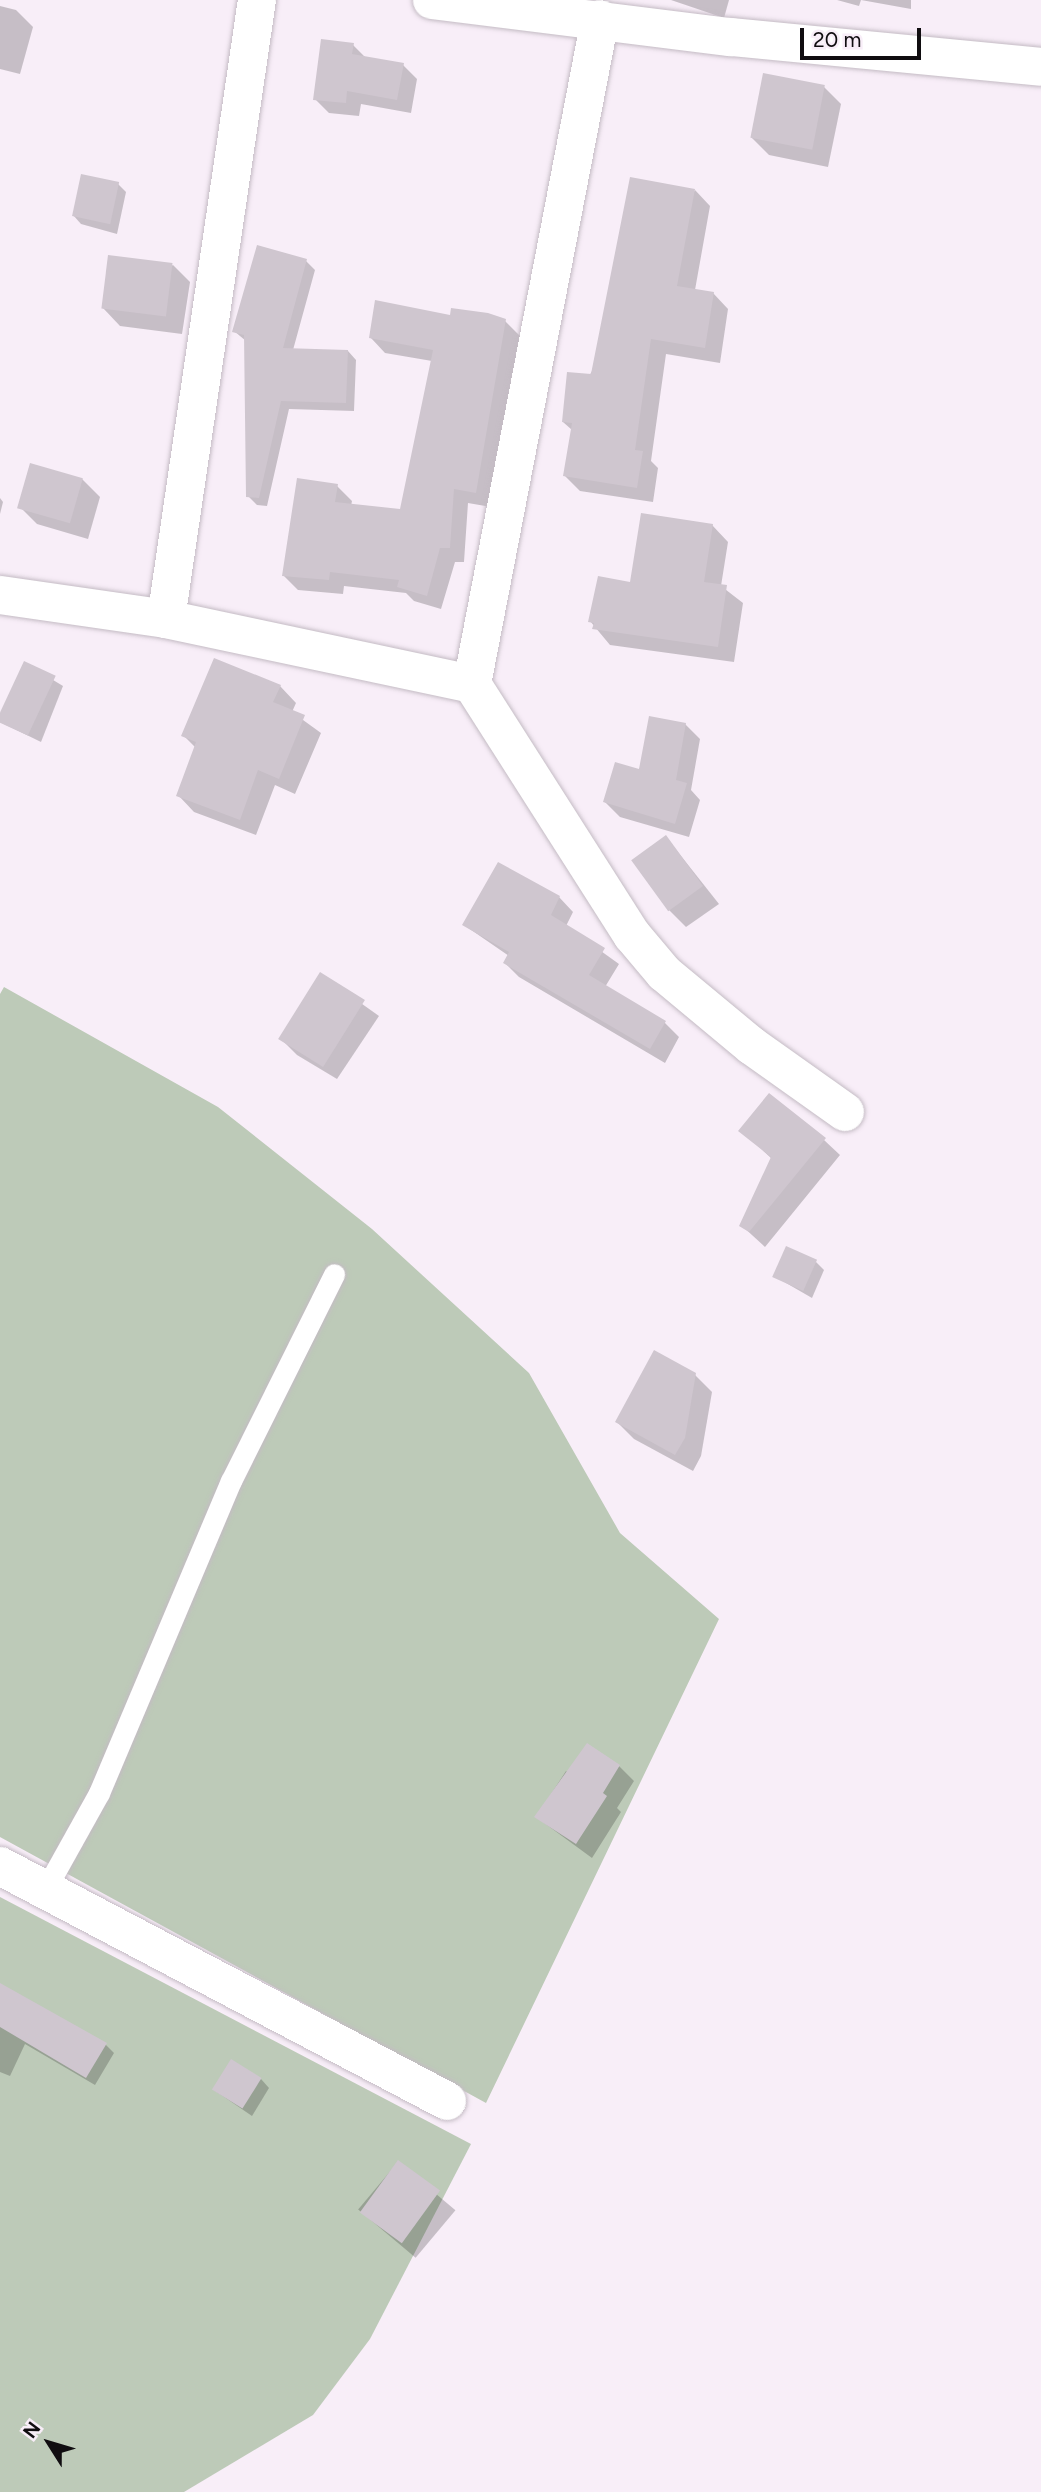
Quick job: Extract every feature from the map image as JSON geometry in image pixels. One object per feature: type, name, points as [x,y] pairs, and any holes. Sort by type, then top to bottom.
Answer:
[{"type":"street","points":[[166,619],[257,0]]},
{"type":"street","points":[[432,0],[731,37],[1041,67]]},
{"type":"street","points":[[600,19],[472,684],[632,935],[664,973],[733,1032],[845,1111]]},
{"type":"street","points":[[0,595],[166,619],[472,684]]},
{"type":"street","points":[[0,1866],[447,2101]]},
{"type":"lane","points":[[45,1889],[99,1793],[232,1481],[334,1274]]},
{"type":"green space","points":[[4,987],[218,1107],[372,1229],[529,1373],[620,1533],[719,1619],[486,2103],[0,1837],[0,994]]},
{"type":"green space","points":[[0,1897],[471,2144],[370,2339],[313,2415],[184,2492],[0,2492]]},
{"type":"building","points":[[321,39],[354,43],[352,54],[404,63],[397,100],[347,91],[346,103],[313,100]]},
{"type":"building","points":[[763,73],[825,85],[812,150],[750,138]]},
{"type":"building","points":[[81,174],[119,182],[110,224],[72,216]]},
{"type":"building","points":[[630,177],[695,189],[677,286],[714,292],[705,348],[651,339],[635,450],[643,451],[637,488],[563,476],[572,423],[562,422],[567,372],[591,374]]},
{"type":"building","points":[[257,245],[307,259],[283,348],[348,350],[346,403],[281,401],[259,498],[246,497],[244,335],[232,332]]},
{"type":"building","points":[[108,255],[173,263],[166,317],[101,309]]},
{"type":"building","points":[[375,300],[450,315],[451,308],[488,313],[506,319],[476,493],[454,489],[450,548],[440,548],[427,596],[397,587],[399,580],[330,572],[329,580],[282,576],[297,478],[338,484],[335,502],[400,509],[433,350],[369,338]]},
{"type":"building","points":[[30,463],[83,478],[70,523],[17,508]]},
{"type":"building","points":[[641,513],[713,524],[704,582],[727,585],[718,647],[592,629],[594,623],[588,622],[598,576],[630,582]]},
{"type":"building","points":[[214,658],[281,685],[273,702],[305,715],[279,779],[258,770],[240,820],[176,796],[196,742],[181,736]]},
{"type":"building","points":[[24,661],[56,676],[28,736],[0,723],[0,712]]},
{"type":"building","points":[[649,716],[686,723],[676,780],[687,783],[675,824],[603,802],[615,762],[639,769]]},
{"type":"building","points":[[666,835],[703,886],[668,911],[631,860]]},
{"type":"building","points":[[498,862],[560,896],[551,915],[605,948],[589,975],[666,1021],[650,1049],[503,963],[509,952],[462,925]]},
{"type":"building","points":[[320,972],[365,1000],[323,1067],[278,1039]]},
{"type":"building","points":[[769,1093],[826,1138],[749,1232],[739,1226],[771,1157],[738,1131]]},
{"type":"building","points":[[786,1246],[817,1260],[803,1291],[772,1277]]},
{"type":"building","points":[[654,1350],[696,1373],[685,1438],[675,1455],[615,1422]]},
{"type":"building","points":[[587,1743],[620,1765],[603,1793],[607,1796],[576,1844],[534,1817]]},
{"type":"building","points":[[0,1983],[107,2043],[86,2078],[0,2027]]},
{"type":"building","points":[[231,2059],[262,2078],[242,2109],[212,2090]]},
{"type":"building","points":[[398,2160],[440,2191],[402,2243],[360,2213]]}]
